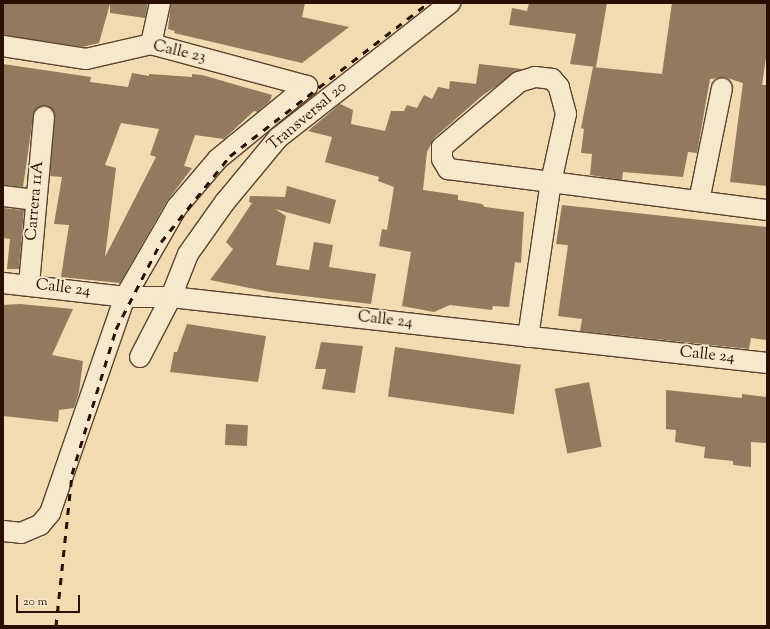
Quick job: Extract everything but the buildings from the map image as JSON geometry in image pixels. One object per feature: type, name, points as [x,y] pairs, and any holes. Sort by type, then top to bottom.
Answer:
[{"type":"street","points":[[151,44],[160,3]]},
{"type":"street","name":"Transversal 20","points":[[171,297],[188,254],[224,202],[278,138],[450,3]]},
{"type":"street","name":"Calle 23","points":[[3,46],[86,59],[151,44],[307,86]]},
{"type":"street","points":[[528,337],[551,182],[566,114],[559,87],[552,79],[535,77],[519,82],[442,147],[442,159],[448,169],[551,182],[699,201],[767,210]]},
{"type":"street","name":"Transversal 20","points":[[3,531],[21,533],[40,525],[50,513],[125,297],[177,207],[218,159],[307,86]]},
{"type":"street","points":[[699,201],[722,88]]},
{"type":"street","name":"Carrera 11A","points":[[29,285],[44,117]]},
{"type":"street","points":[[3,196],[36,200]]},
{"type":"street","name":"Calle 24","points":[[3,283],[125,297],[171,297],[767,363]]},
{"type":"street","points":[[140,357],[171,297]]},
{"type":"railway","points":[[56,626],[72,474],[116,329],[161,242],[230,156],[428,3]]}]
